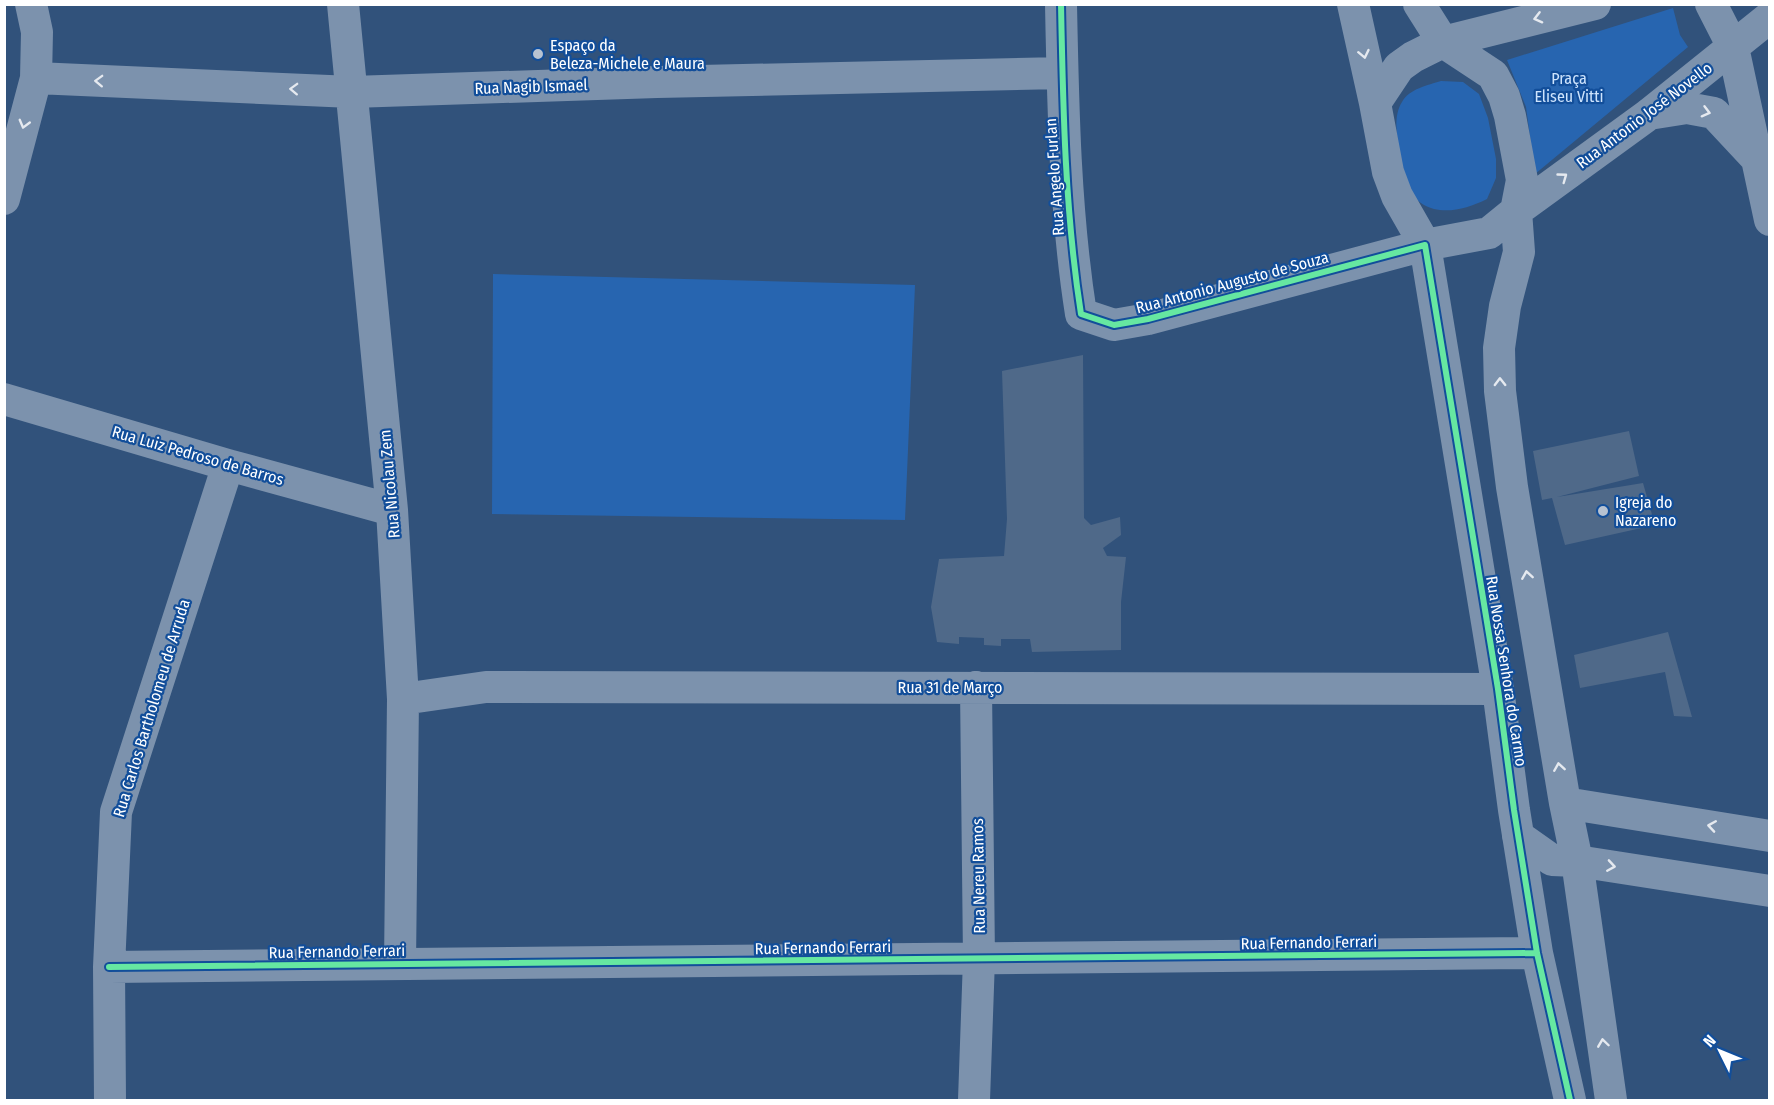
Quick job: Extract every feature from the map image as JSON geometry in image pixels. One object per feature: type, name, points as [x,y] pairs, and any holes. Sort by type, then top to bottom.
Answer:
[{"type":"street","points":[[4,198],[36,78],[37,32],[31,4]]},
{"type":"street","name":"Rua Nicolau Zem","points":[[343,4],[392,510],[403,699],[400,964]]},
{"type":"street","name":"Rua Angelo Furlan","points":[[1061,4],[1067,177],[1075,278]]},
{"type":"street","points":[[1353,4],[1388,172],[1397,196],[1425,245],[1489,233],[1516,211]]},
{"type":"street","points":[[1419,4],[1443,42],[1493,75],[1504,96],[1517,146],[1522,180],[1516,211],[1519,252],[1505,306],[1499,348],[1500,391],[1512,487],[1565,803],[1577,861],[1611,1101]]},
{"type":"street","points":[[1375,103],[1399,67],[1443,42],[1595,4]]},
{"type":"street","points":[[1711,4],[1733,47],[1770,220]]},
{"type":"street","name":"Rua Antonio José Novello","points":[[1516,211],[1648,115],[1770,16]]},
{"type":"street","name":"Rua Nagib Ismael","points":[[36,78],[352,92],[657,82],[1062,73]]},
{"type":"street","points":[[1648,115],[1687,108],[1714,113],[1756,158]]},
{"type":"street","name":"Rua Antonio Augusto de Souza","points":[[1075,278],[1081,314],[1114,325],[1148,319],[1425,245]]},
{"type":"street","name":"Rua Nossa Senhora do Carmo","points":[[1425,245],[1498,689],[1537,954],[1570,1101]]},
{"type":"street","name":"Rua Luiz Pedroso de Barros","points":[[4,399],[228,465],[392,510]]},
{"type":"street","name":"Rua Carlos Bartholomeu de Arruda","points":[[110,1101],[110,967],[116,812],[228,465]]},
{"type":"street","name":"Rua 31 de Março","points":[[403,699],[486,687],[1498,689]]},
{"type":"street","name":"Rua Nereu Ramos","points":[[974,1101],[979,959],[976,687]]},
{"type":"street","points":[[1565,803],[1770,836]]},
{"type":"street","points":[[1518,836],[1552,860],[1577,861],[1770,891]]},
{"type":"street","name":"Rua Fernando Ferrari","points":[[110,967],[1537,954]]},
{"type":"green space","name":"Praça Eliseu Vitti","points":[[1673,8],[1680,35],[1688,47],[1535,174],[1526,107],[1507,60]]},
{"type":"green space","points":[[1441,81],[1463,82],[1479,94],[1488,118],[1496,159],[1496,178],[1487,199],[1452,210],[1431,208],[1412,195],[1403,176],[1397,133],[1397,113],[1405,98],[1419,88]]},
{"type":"green space","points":[[493,274],[915,285],[905,520],[492,514]]},
{"type":"building","points":[[1083,355],[1084,518],[1091,525],[1120,517],[1121,535],[1103,548],[1107,556],[1126,557],[1121,602],[1121,650],[1032,652],[1030,639],[1001,639],[1001,646],[984,645],[984,638],[959,637],[959,644],[937,642],[931,607],[939,559],[1004,556],[1007,519],[1002,371]]},
{"type":"building","points":[[1629,431],[1639,476],[1557,497],[1643,483],[1655,525],[1565,545],[1552,498],[1542,500],[1533,451]]},
{"type":"building","points":[[1668,632],[1692,717],[1674,716],[1665,672],[1580,688],[1574,655]]},
{"type":"cycle path","points":[[1061,4],[1068,199],[1081,314],[1114,325],[1148,319],[1425,245],[1498,689],[1514,810],[1537,953],[1570,1100]]},
{"type":"cycle path","points":[[109,967],[1537,953]]},
{"type":"place","name":"Espaço da Beleza-Michele e Maura","points":[[538,54]]},
{"type":"place","name":"Igreja do Nazareno","points":[[1603,511]]}]
